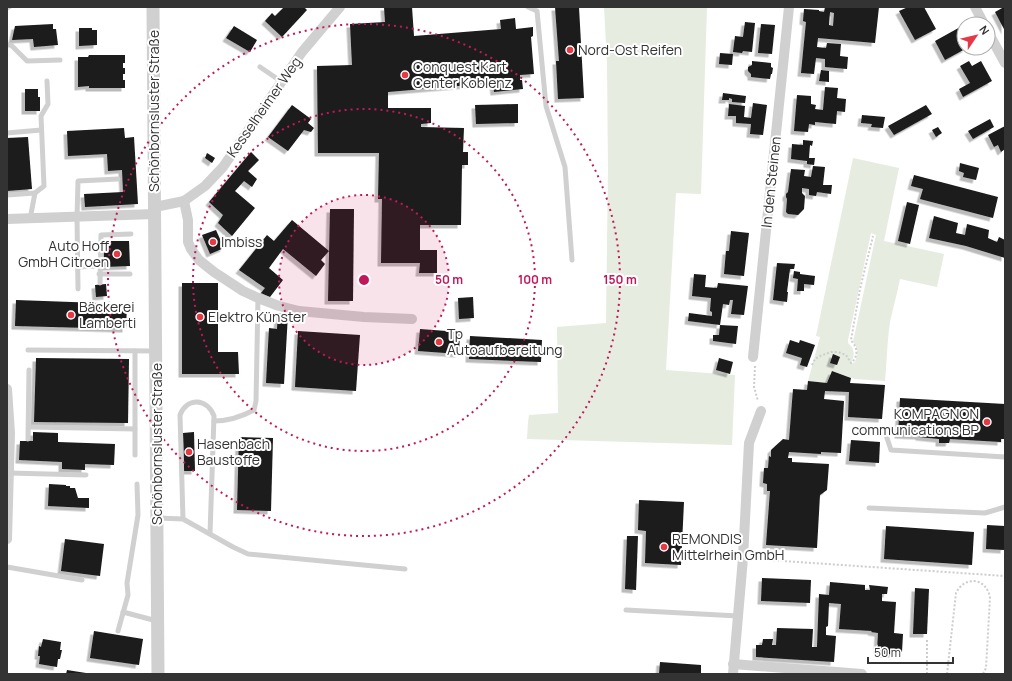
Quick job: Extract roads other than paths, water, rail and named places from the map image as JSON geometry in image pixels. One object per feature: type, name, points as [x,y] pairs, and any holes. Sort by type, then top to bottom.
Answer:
[{"type":"street","name":"Schönbornsluster Straße","points":[[153,7],[158,674]]},
{"type":"street","name":"Kesselheimer Weg","points":[[155,211],[184,201],[205,186],[223,167],[302,52],[340,7]]},
{"type":"street","name":"In den Steinen","points":[[752,357],[789,7]]},
{"type":"street","points":[[974,7],[979,16]]},
{"type":"street","points":[[996,47],[1005,63]]},
{"type":"street","points":[[184,201],[188,220],[188,242],[191,249],[199,260],[243,291],[279,306],[299,311],[364,317],[412,319]]},
{"type":"street","points":[[7,219],[77,217],[155,211]]},
{"type":"street","points":[[7,389],[10,433],[7,539]]},
{"type":"street","points":[[761,411],[749,443],[743,558],[733,669],[862,674]]},
{"type":"lane","points":[[528,7],[537,11],[546,106],[565,167],[572,260]]},
{"type":"lane","points":[[7,45],[11,45],[27,61],[60,60]]},
{"type":"lane","points":[[260,67],[282,82]]},
{"type":"lane","points":[[7,195],[34,193],[44,186],[40,116],[48,104],[47,81]]},
{"type":"lane","points":[[7,133],[41,130]]},
{"type":"lane","points":[[78,288],[78,181],[118,179]]},
{"type":"lane","points":[[30,219],[34,193]]},
{"type":"lane","points":[[100,283],[100,235],[131,234]]},
{"type":"lane","points":[[78,267],[99,266]]},
{"type":"lane","points":[[99,274],[130,274]]},
{"type":"lane","points":[[214,421],[222,421],[244,415],[254,410],[256,401],[258,298]]},
{"type":"lane","points":[[28,350],[156,351]]},
{"type":"lane","points":[[135,351],[135,455]]},
{"type":"lane","points":[[28,439],[29,370]]},
{"type":"lane","points":[[183,519],[180,415],[182,409],[186,405],[197,402],[208,406],[212,410],[214,416],[210,534]]},
{"type":"lane","points":[[28,427],[135,429]]},
{"type":"lane","points":[[861,428],[884,429],[891,450],[1005,457]]},
{"type":"lane","points":[[9,473],[86,475]]},
{"type":"lane","points":[[118,631],[128,595],[127,583],[138,515],[137,484]]},
{"type":"lane","points":[[868,508],[985,513],[1005,507]]},
{"type":"lane","points":[[157,518],[183,519],[248,554],[405,569]]},
{"type":"lane","points":[[7,566],[82,580]]},
{"type":"lane","points":[[626,610],[738,616]]},
{"type":"lane","points":[[123,612],[158,621]]},
{"type":"place","name":"Nord-Ost Reifen","points":[[570,50]]},
{"type":"place","name":"Conquest Kart Center Koblenz","points":[[405,75]]},
{"type":"place","name":"Imbiss","points":[[213,242]]},
{"type":"place","name":"Auto Hoff GmbH Citroen","points":[[117,254]]},
{"type":"place","name":"Bäckerei Lamberti","points":[[71,315]]},
{"type":"place","name":"Elektro Künster","points":[[200,317]]},
{"type":"place","name":"Tp Autoaufbereitung","points":[[439,342]]},
{"type":"place","name":"KOMPAGNON communications BP","points":[[987,422]]},
{"type":"place","name":"Hasenbach Baustoffe","points":[[189,452]]},
{"type":"place","name":"REMONDIS Mittelrhein GmbH","points":[[664,547]]}]
